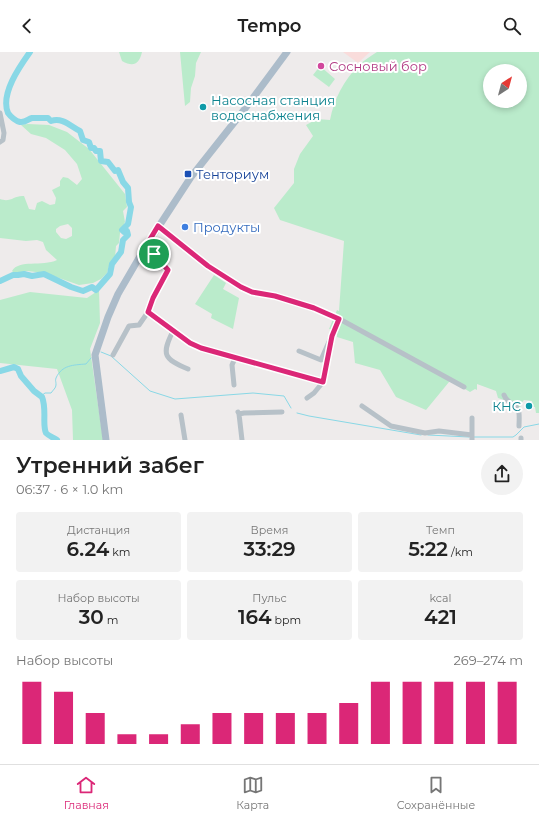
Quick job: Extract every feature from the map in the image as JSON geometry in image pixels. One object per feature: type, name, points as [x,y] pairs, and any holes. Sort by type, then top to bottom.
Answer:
[{"type":"main road","points":[[106,440],[95,356],[108,317],[129,273],[190,178],[244,110],[287,52]]},
{"type":"street","points":[[0,113],[4,133],[0,142]]},
{"type":"street","points":[[158,226],[208,266],[241,287],[252,292],[275,296],[314,308],[339,319],[464,387]]},
{"type":"street","points":[[113,355],[129,326],[139,325],[148,312],[153,298],[168,270],[146,246]]},
{"type":"street","points":[[148,312],[195,346],[323,382]]},
{"type":"street","points":[[299,351],[321,360],[339,319]]},
{"type":"street","points":[[173,331],[165,350],[167,357],[175,363],[188,369]]},
{"type":"street","points":[[307,398],[314,393],[323,382],[332,336]]},
{"type":"street","points":[[234,385],[232,365],[235,358]]},
{"type":"street","points":[[504,395],[506,400],[516,406],[518,410],[519,426]]},
{"type":"street","points":[[362,406],[392,426],[424,433],[438,431],[472,435],[472,418]]},
{"type":"street","points":[[242,440],[238,413],[282,412]]},
{"type":"street","points":[[182,415],[185,440]]},
{"type":"shaded area","points":[[343,52],[370,52],[358,63]]},
{"type":"green space","points":[[119,52],[142,52],[139,60],[135,64],[129,64],[122,61]]},
{"type":"green space","points":[[180,52],[201,52],[196,63],[190,102],[185,106]]},
{"type":"green space","points":[[377,52],[539,52],[539,413],[536,413],[532,401],[524,400],[520,405],[521,409],[498,398],[496,391],[477,384],[477,390],[475,389],[470,392],[452,381],[449,382],[426,410],[396,397],[380,370],[355,363],[353,342],[337,337],[337,331],[329,329],[337,310],[339,311],[344,241],[280,220],[274,208],[294,183],[294,169],[300,154],[313,136],[306,125],[317,119],[330,120],[337,97],[344,83],[365,60]]},
{"type":"green space","points":[[320,66],[335,79],[329,87],[313,75]]},
{"type":"green space","points":[[21,125],[49,125],[67,132],[89,149],[125,194],[127,207],[123,211],[125,222],[120,233],[119,243],[116,246],[115,258],[109,266],[107,273],[101,279],[93,283],[79,285],[45,273],[27,271],[15,274],[12,271],[15,267],[20,265],[45,263],[57,260],[46,250],[43,242],[37,240],[26,241],[0,238],[0,199],[10,200],[24,196],[29,209],[35,210],[37,203],[42,201],[50,205],[55,204],[56,198],[52,190],[60,186],[60,181],[63,177],[68,178],[77,185],[82,179],[77,164],[65,150],[46,138],[31,134]],"holes":[[[68,224],[72,228],[72,236],[66,239],[61,238],[56,232],[56,229],[60,226]]]},
{"type":"green space","points":[[214,275],[226,283],[223,289],[239,298],[233,329],[211,318],[212,314],[195,304]]},
{"type":"green space","points":[[99,290],[100,323],[90,349],[103,440],[73,440],[72,410],[57,369],[0,363],[0,300],[30,292],[87,298]]},
{"type":"waterway","points":[[0,281],[13,275],[24,274],[32,276],[44,274],[83,291],[92,287],[96,290],[110,274],[112,264],[121,252],[123,240],[128,235],[127,231],[124,232],[122,230],[128,224],[131,207],[128,188],[123,182],[118,170],[115,171],[108,162],[101,161],[100,151],[96,151],[94,148],[91,148],[89,142],[83,140],[80,131],[63,121],[51,121],[48,118],[32,118],[20,122],[8,113],[6,105],[9,89],[17,72],[30,52]]},
{"type":"waterway","points":[[101,352],[111,356],[150,391],[175,399],[253,393],[284,396],[291,408]]},
{"type":"waterway","points":[[41,396],[45,393],[51,393],[56,386],[56,378],[61,370],[72,365],[86,364],[91,358]]},
{"type":"waterway","points":[[0,371],[14,367],[18,369],[21,376],[34,391],[42,397],[44,407],[44,426],[46,433],[57,440]]},
{"type":"waterway","points":[[297,413],[421,435]]},
{"type":"waterway","points":[[474,437],[513,437],[524,427],[539,424]]},
{"type":"waterway","points":[[428,435],[469,437]]},
{"type":"place","name":"Сосновый бор","points":[[321,66]]},
{"type":"place","name":"Насосная станция водоснабжения","points":[[203,107]]},
{"type":"place","name":"Тенториум","points":[[188,174]]},
{"type":"place","name":"Пpoдукты","points":[[185,227]]},
{"type":"place","name":"КНС","points":[[529,406]]},
{"type":"route","points":[[158,226],[199,260],[241,287],[252,292],[275,296],[314,308],[339,319],[332,336],[323,382],[201,348],[190,343],[161,322],[148,312],[153,298],[168,270],[154,254],[146,246],[158,226]]}]
